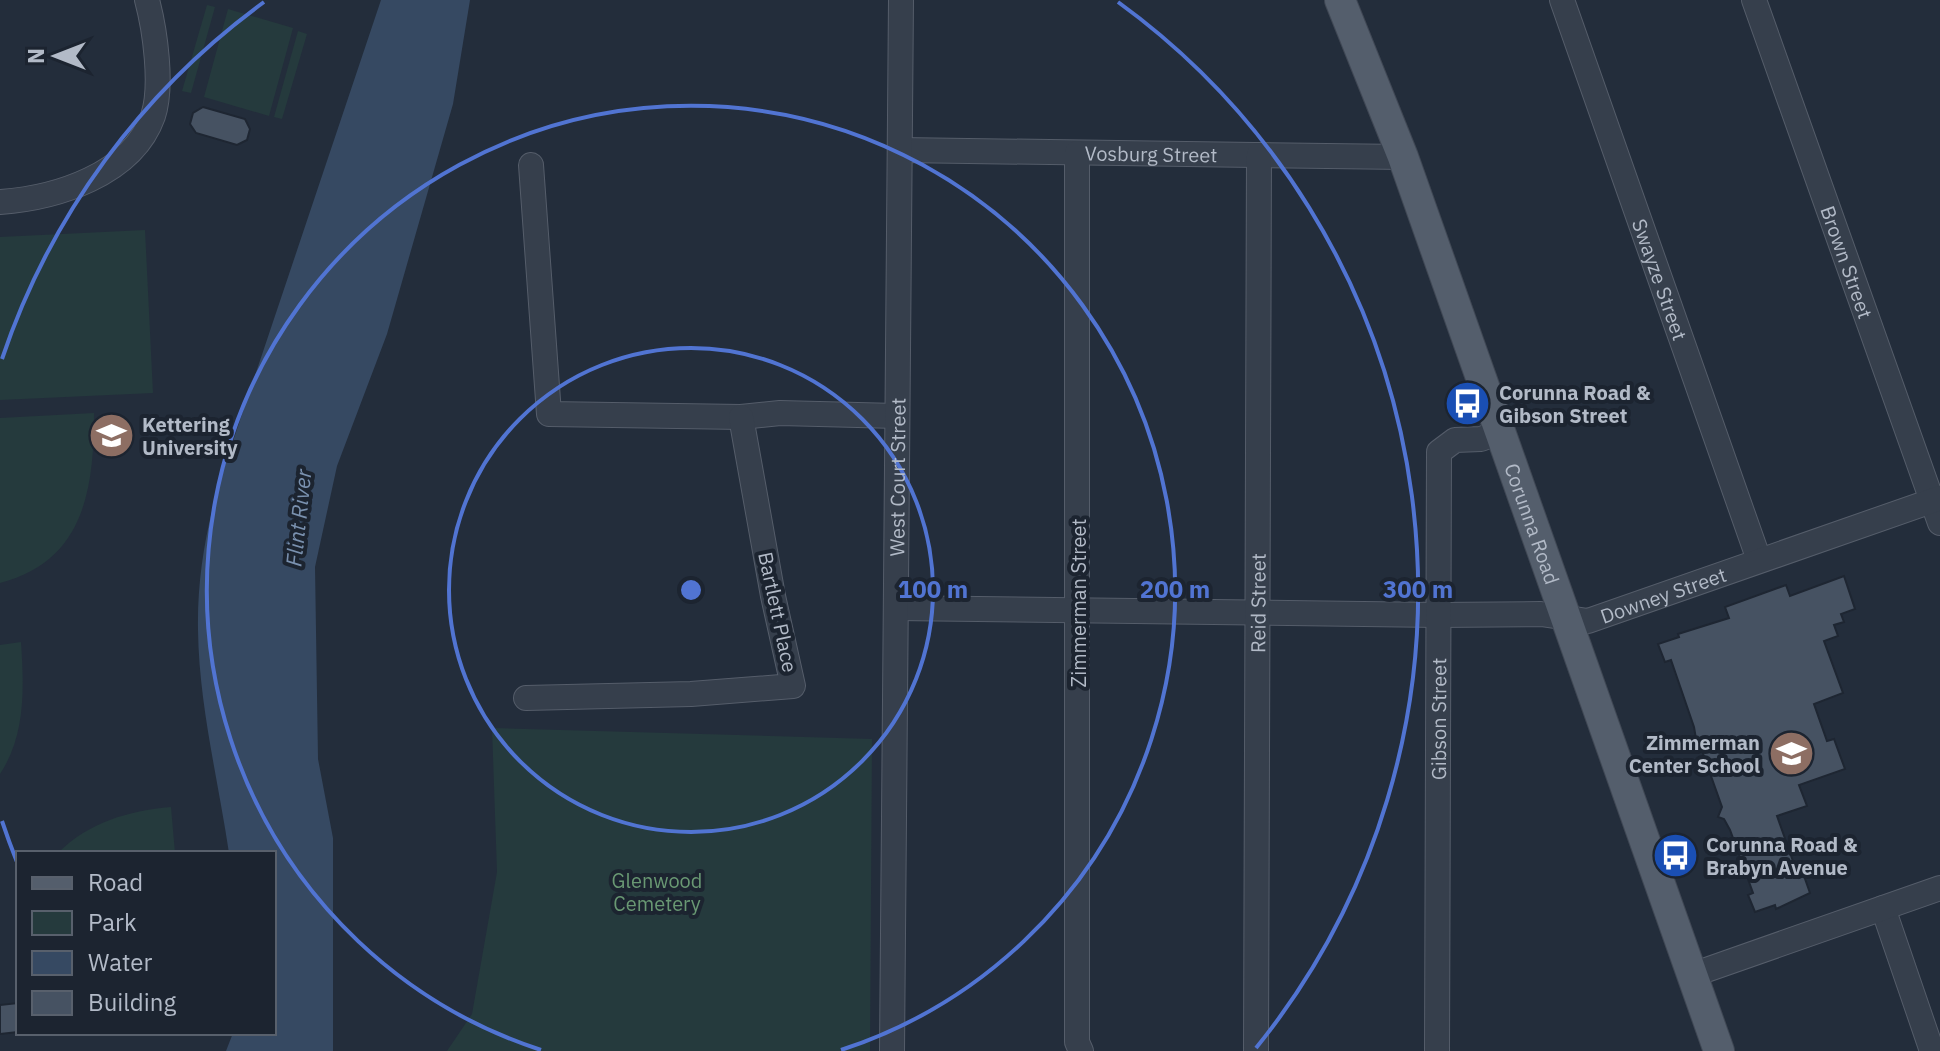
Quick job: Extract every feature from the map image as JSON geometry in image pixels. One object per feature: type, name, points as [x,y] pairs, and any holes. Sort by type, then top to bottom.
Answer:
[{"type":"main road","name":"Corunna Road","points":[[1340,0],[1403,157],[1719,1051]]},
{"type":"street","points":[[0,202],[43,197],[82,183],[117,161],[141,139],[152,117],[156,91],[154,34],[147,0]]},
{"type":"street","name":"West Court Street","points":[[892,1051],[901,0]]},
{"type":"street","name":"Swayze Street","points":[[1562,0],[1759,560]]},
{"type":"street","name":"Brown Street","points":[[1754,0],[1937,508]]},
{"type":"street","name":"Vosburg Street","points":[[901,150],[1403,157]]},
{"type":"street","name":"Zimmerman Street","points":[[1077,153],[1077,1042],[1081,1051]]},
{"type":"street","name":"Reid Street","points":[[1256,1051],[1259,155]]},
{"type":"street","points":[[531,165],[549,414],[897,416]]},
{"type":"street","name":"Bartlett Place","points":[[526,698],[691,694],[793,686],[773,596],[741,417]]},
{"type":"street","name":"Gibson Street","points":[[1437,1051],[1439,452],[1455,440],[1481,439],[1499,432]]},
{"type":"street","name":"Downey Street","points":[[896,608],[1541,614],[1588,621],[1759,560],[1937,508]]},
{"type":"street","points":[[1692,975],[1940,888]]},
{"type":"street","points":[[1883,908],[1932,1051]]},
{"type":"green space","points":[[207,5],[215,7],[191,93],[182,91]]},
{"type":"green space","points":[[228,9],[293,28],[269,116],[204,97]]},
{"type":"green space","points":[[298,31],[307,34],[282,119],[274,117]]},
{"type":"green space","points":[[145,230],[153,393],[0,400],[0,237]]},
{"type":"green space","points":[[94,413],[91,468],[79,518],[51,558],[28,572],[0,583],[0,418]]},
{"type":"green space","points":[[21,642],[23,693],[19,727],[0,774],[0,645]]},
{"type":"green space","name":"Glenwood Cemetery","points":[[492,728],[872,739],[870,1051],[447,1051],[472,1014],[497,872]]},
{"type":"green space","points":[[171,807],[175,851],[60,851],[96,826],[140,812]]},
{"type":"water","name":"Flint River","points":[[381,0],[470,0],[453,104],[387,334],[337,466],[315,567],[318,759],[333,838],[333,1051],[226,1051],[232,1035],[276,1035],[276,851],[229,851],[202,686],[198,608],[202,566],[209,524],[226,462]]},
{"type":"building","points":[[203,107],[245,119],[250,129],[247,140],[237,145],[196,133],[190,124],[193,113]]},
{"type":"building","points":[[1844,576],[1855,609],[1841,614],[1844,622],[1834,625],[1838,636],[1824,641],[1843,693],[1814,704],[1827,741],[1834,739],[1845,769],[1799,785],[1807,806],[1777,816],[1799,878],[1804,876],[1810,893],[1776,909],[1775,905],[1755,912],[1748,895],[1753,893],[1730,830],[1724,819],[1718,817],[1722,807],[1701,748],[1692,745],[1696,739],[1694,727],[1671,660],[1665,662],[1658,644],[1679,637],[1678,634],[1729,618],[1725,607],[1786,585],[1790,596]]},
{"type":"building","points":[[16,1003],[16,1032],[0,1034],[0,1005]]},
{"type":"place","name":"Corunna Road & Gibson Street","points":[[1468,403]]},
{"type":"place","name":"Kettering University","points":[[111,435]]},
{"type":"place","name":"Zimmerman Center School","points":[[1791,753]]},
{"type":"place","name":"Corunna Road & Brabyn Avenue","points":[[1675,855]]}]
